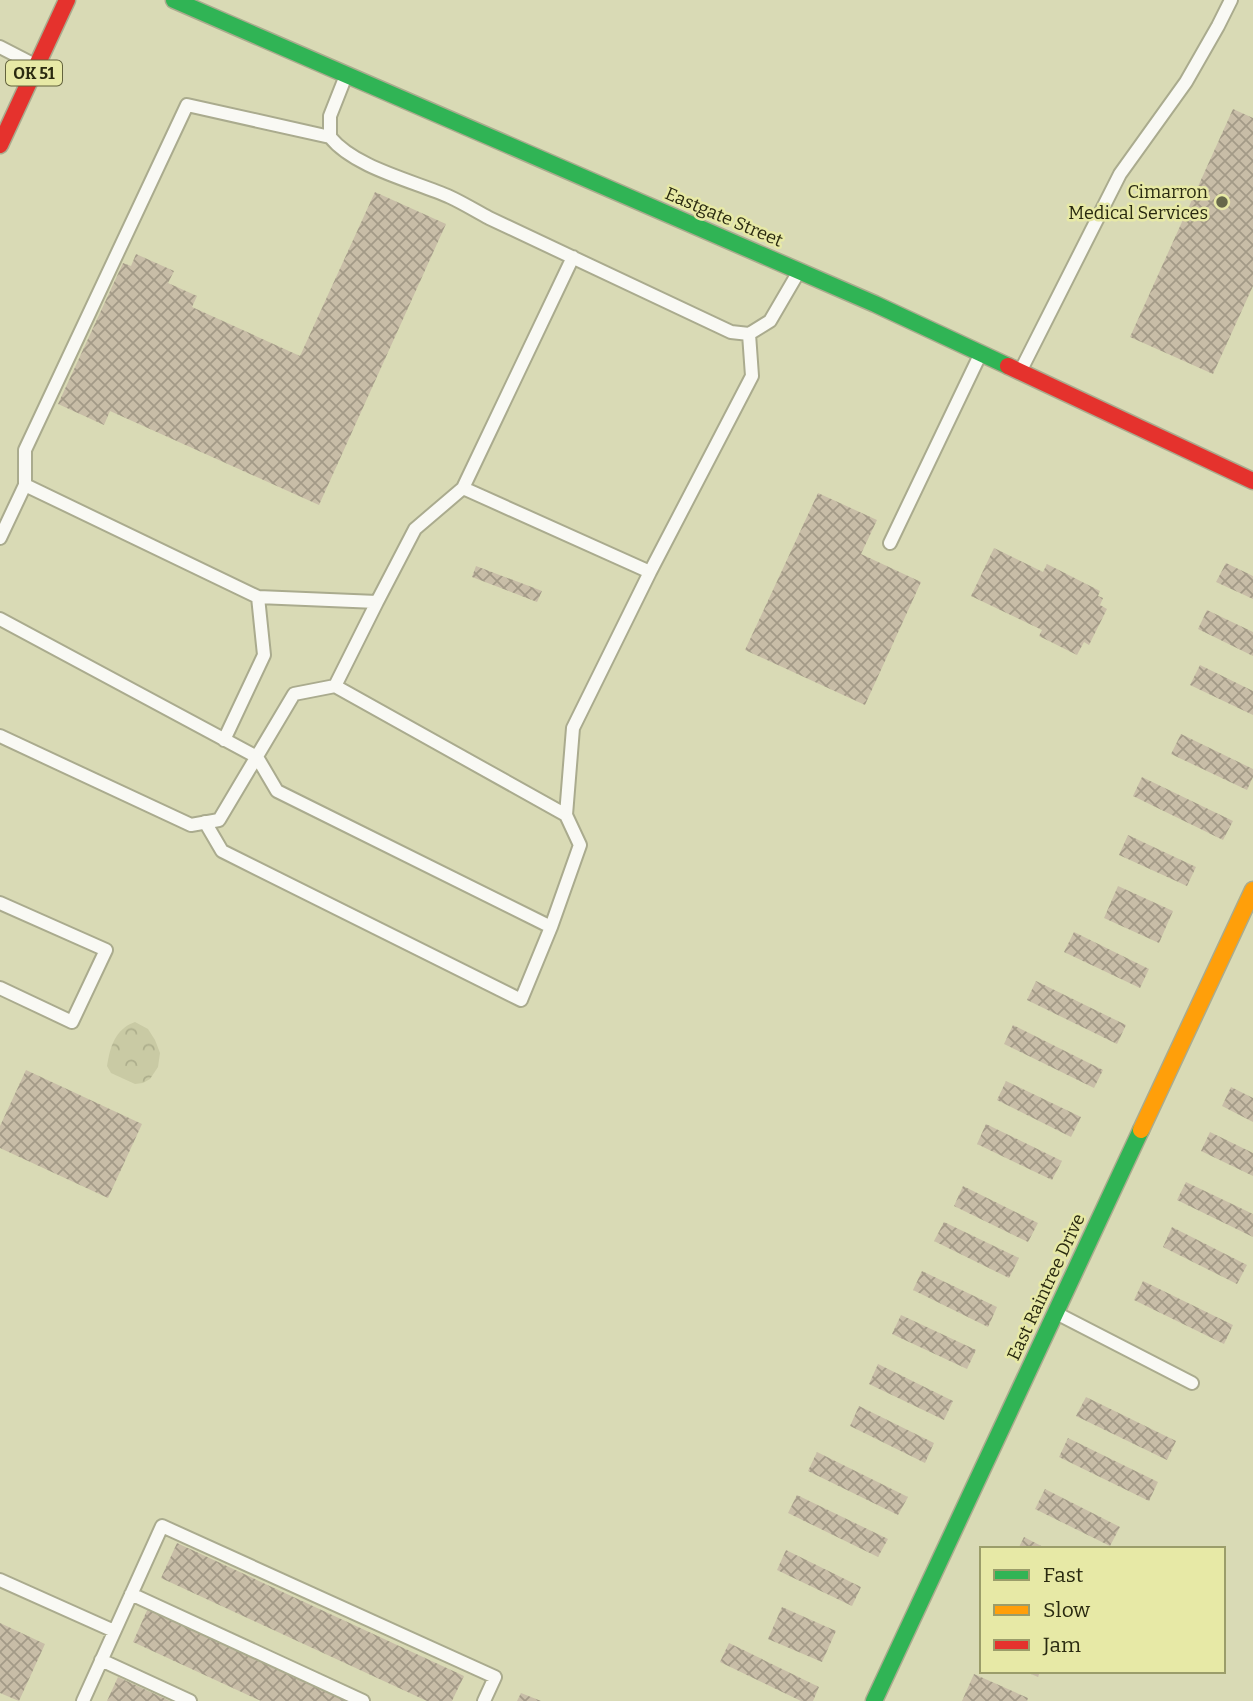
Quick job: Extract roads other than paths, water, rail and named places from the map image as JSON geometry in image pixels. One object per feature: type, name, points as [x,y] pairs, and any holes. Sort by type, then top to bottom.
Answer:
[{"type":"street","name":"OK 51","points":[[0,145],[67,0]]},
{"type":"street","name":"Eastgate Street","points":[[174,0],[875,303],[1253,481]]},
{"type":"street","name":"East Raintree Drive","points":[[874,1701],[1253,890]]},
{"type":"lane","points":[[1020,372],[1120,174],[1186,82],[1231,0]]},
{"type":"lane","points":[[0,47],[37,66]]},
{"type":"lane","points":[[346,75],[330,116],[330,136],[339,148],[383,172],[451,197],[489,218],[731,332],[749,334],[770,321],[799,271]]},
{"type":"lane","points":[[0,538],[25,485],[25,450],[187,105],[330,136]]},
{"type":"lane","points":[[335,686],[415,530],[463,488],[573,257]]},
{"type":"lane","points":[[205,822],[222,851],[521,1000],[580,845],[566,816],[573,728],[752,376],[749,334]]},
{"type":"lane","points":[[890,543],[981,354]]},
{"type":"lane","points":[[25,485],[258,597],[377,602]]},
{"type":"lane","points":[[463,488],[650,572]]},
{"type":"lane","points":[[224,740],[264,655],[258,597]]},
{"type":"lane","points":[[0,619],[257,757],[277,791],[551,927]]},
{"type":"lane","points":[[0,736],[191,825],[219,820],[294,694],[335,686],[566,816]]},
{"type":"lane","points":[[0,903],[106,950],[72,1022],[0,988]]},
{"type":"lane","points":[[1055,1313],[1192,1383]]},
{"type":"lane","points":[[83,1701],[162,1526],[495,1677],[484,1701]]},
{"type":"lane","points":[[0,1580],[114,1631]]},
{"type":"lane","points":[[131,1594],[362,1701]]},
{"type":"lane","points":[[101,1660],[190,1701]]},
{"type":"place","name":"Cimarron Medical Services","points":[[1222,202]]}]
